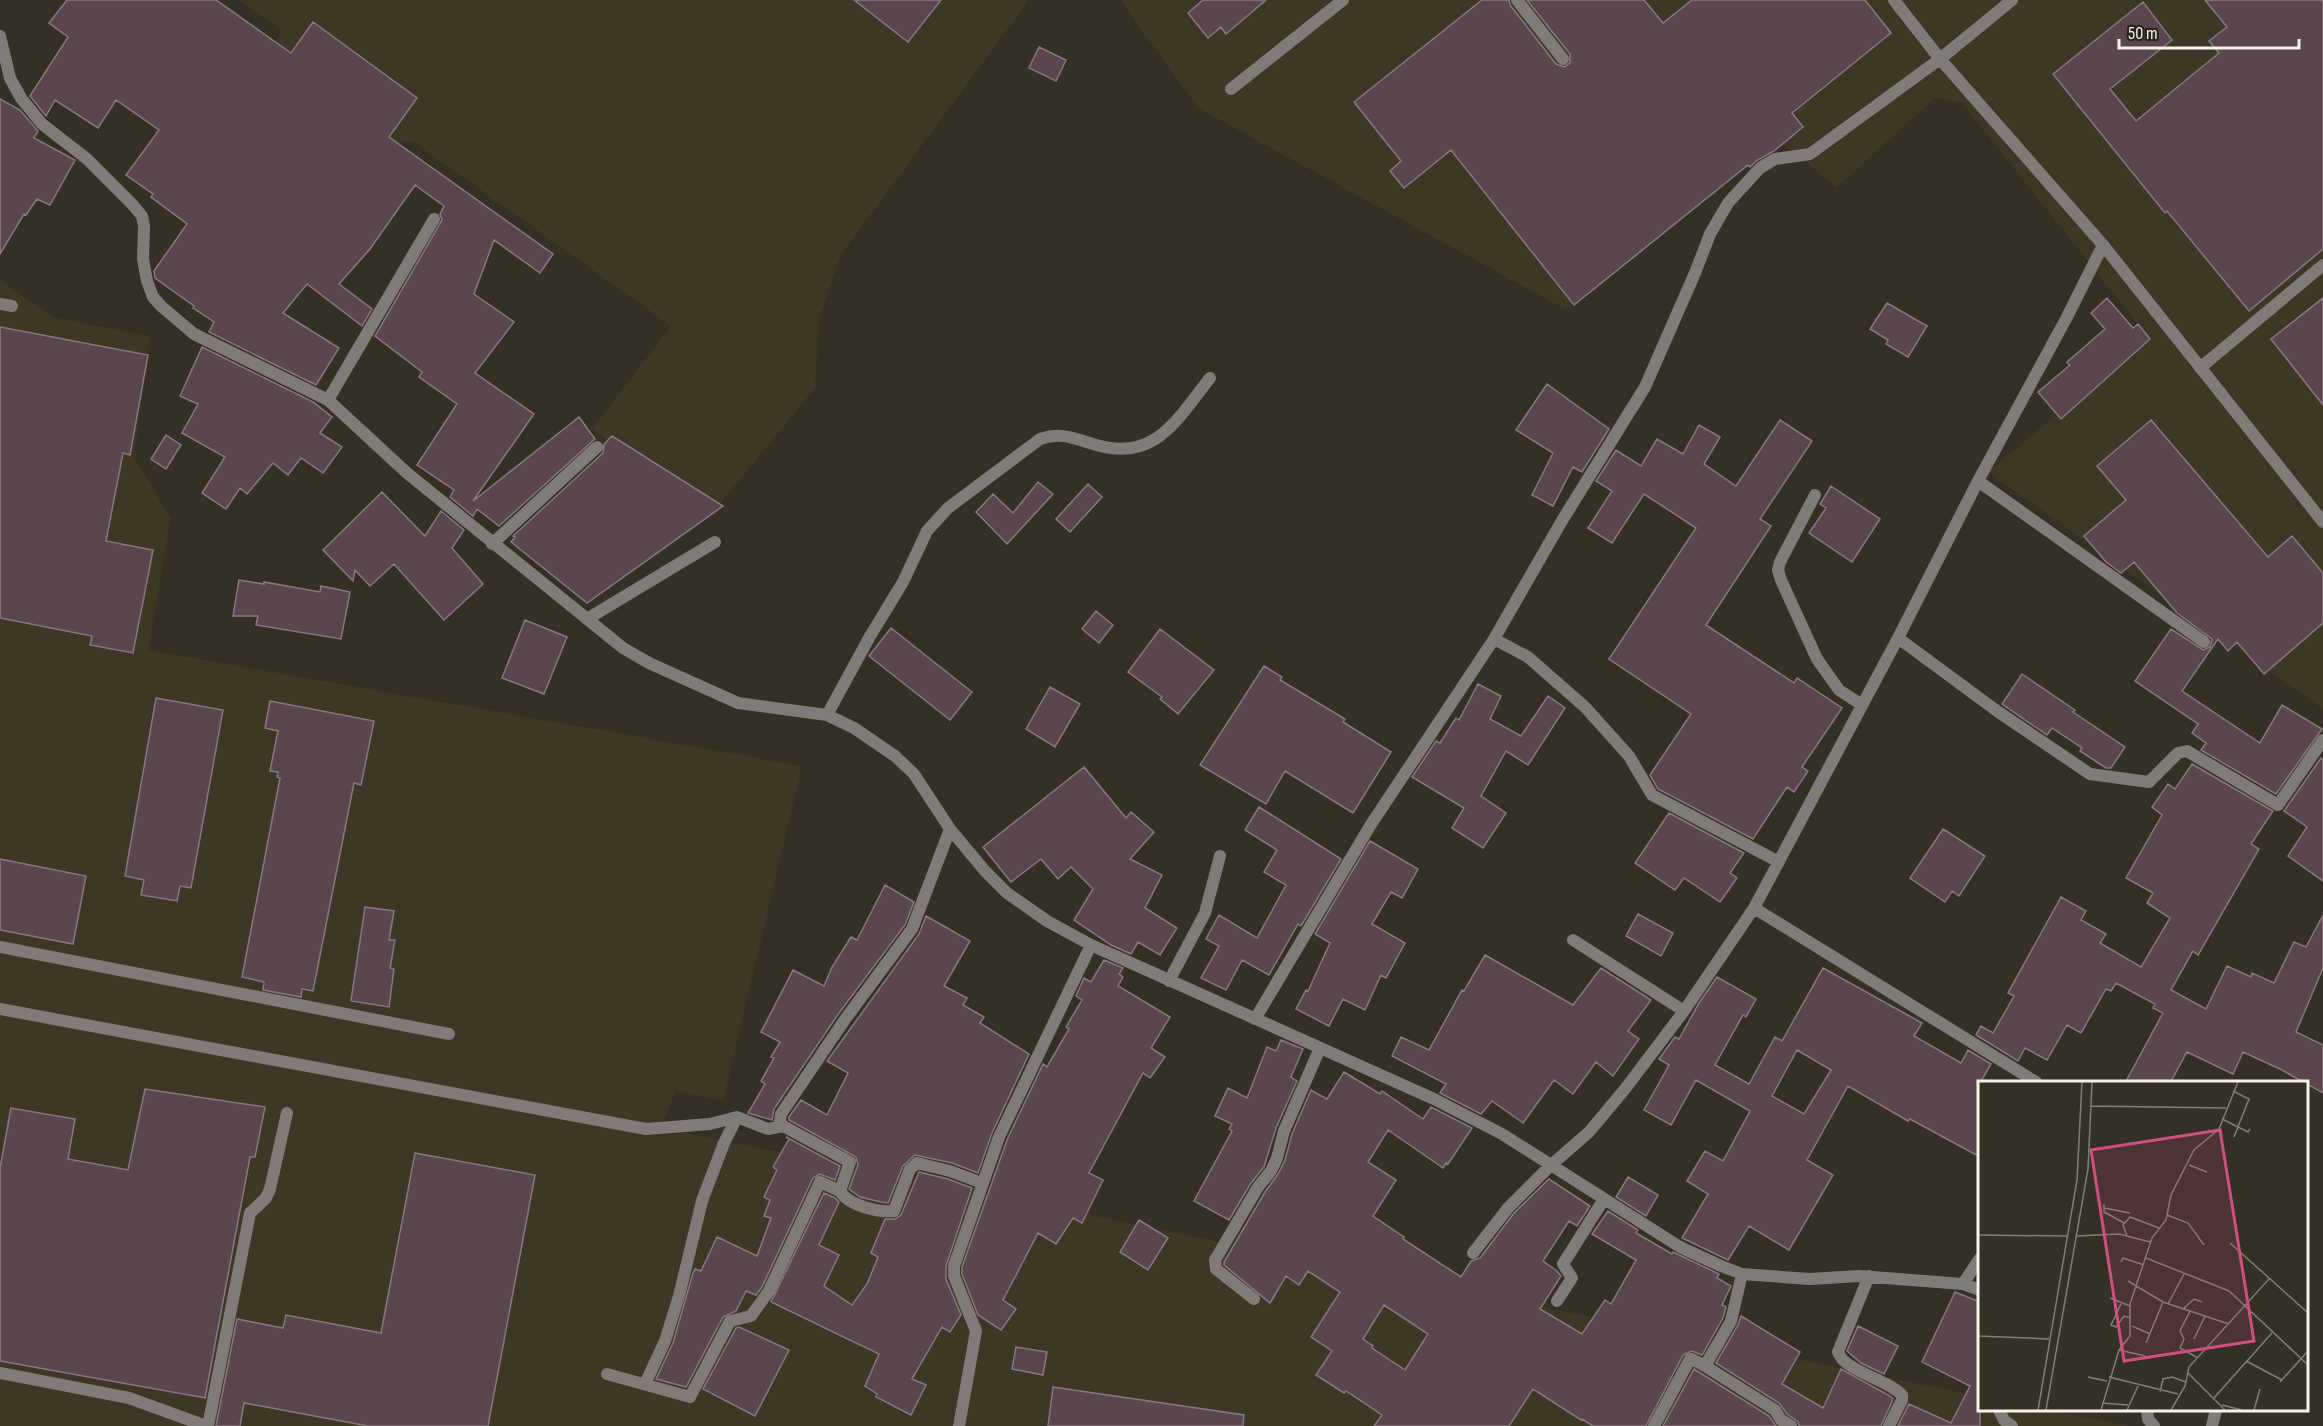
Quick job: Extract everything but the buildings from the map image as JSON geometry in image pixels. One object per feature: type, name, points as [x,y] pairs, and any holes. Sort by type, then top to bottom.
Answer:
[{"type":"street","points":[[1231,89],[1343,0]]},
{"type":"street","points":[[1517,0],[1563,59]]},
{"type":"street","points":[[1894,0],[1940,58],[2103,245],[2323,522]]},
{"type":"street","points":[[1255,1019],[1370,826],[1494,639],[1563,519],[1645,387],[1710,234],[1728,203],[1761,168],[1775,159],[1810,154],[1940,58],[2012,0]]},
{"type":"street","points":[[0,36],[10,78],[21,98],[42,124],[87,159],[142,216],[143,259],[153,297],[194,334],[328,400],[399,466],[492,544],[613,641],[649,663],[738,703],[827,715],[854,728],[895,756],[914,774],[950,829],[985,871],[1007,893],[1047,921],[1091,945],[1169,981],[1434,1099],[1502,1134],[1680,1246],[1742,1274],[1810,1279],[1869,1276],[1963,1284],[1978,1289]]},
{"type":"street","points":[[328,400],[434,219]]},
{"type":"street","points":[[1473,1253],[1508,1208],[1550,1166],[1589,1132],[1625,1089],[1684,1011],[1754,908],[2103,245]]},
{"type":"street","points":[[2200,368],[2323,265]]},
{"type":"street","points":[[827,715],[903,582],[927,531],[948,508],[1047,436],[1064,435],[1098,446],[1126,449],[1151,443],[1174,423],[1210,378]]},
{"type":"street","points":[[492,544],[597,447]]},
{"type":"street","points":[[1978,482],[2204,642]]},
{"type":"street","points":[[1815,495],[1778,570],[1817,659],[1839,690],[1862,705]]},
{"type":"street","points":[[587,620],[715,542]]},
{"type":"street","points":[[1898,638],[1997,711],[2090,774],[2149,782],[2178,753],[2187,751],[2278,805],[2323,740]]},
{"type":"street","points":[[1494,639],[1528,657],[1585,707],[1629,756],[1652,795],[1779,862]]},
{"type":"street","points":[[840,1191],[850,1162],[783,1126],[780,1121],[781,1114],[846,1018],[912,929],[950,829]]},
{"type":"street","points":[[1169,981],[1204,913],[1220,856]]},
{"type":"street","points":[[1754,908],[2033,1081]]},
{"type":"street","points":[[1573,940],[1684,1011]]},
{"type":"street","points":[[959,1426],[976,1331],[952,1271],[999,1137],[1091,945]]},
{"type":"street","points":[[0,947],[449,1034]]},
{"type":"street","points":[[0,1009],[646,1129],[710,1124],[737,1117],[768,1129],[783,1126]]},
{"type":"street","points":[[1254,1299],[1216,1269],[1215,1260],[1270,1171],[1284,1131],[1320,1048]]},
{"type":"street","points":[[0,1373],[129,1398],[207,1426],[250,1213],[266,1198],[270,1189],[287,1113]]},
{"type":"street","points":[[645,1384],[665,1341],[679,1296],[702,1201],[724,1143],[737,1117]]},
{"type":"street","points":[[607,1374],[687,1397],[693,1394],[730,1321],[751,1316],[769,1291],[819,1182],[840,1191],[848,1200],[886,1212],[894,1211],[910,1169],[917,1163],[982,1183]]},
{"type":"street","points":[[1557,1301],[1572,1278],[1563,1264],[1604,1199]]},
{"type":"street","points":[[1963,1284],[1978,1261]]},
{"type":"street","points":[[1705,1366],[1731,1321],[1742,1274]]},
{"type":"street","points":[[1869,1276],[1838,1352],[1842,1360],[1892,1387],[1902,1395],[1902,1400],[1889,1426]]},
{"type":"street","points":[[1654,1426],[1690,1359],[1776,1410],[1781,1420],[1791,1426]]},
{"type":"street","points":[[2000,1411],[2004,1420],[2012,1426]]},
{"type":"street","points":[[2147,1411],[2148,1419],[2154,1426]]},
{"type":"street","points":[[2212,1426],[2216,1411]]},
{"type":"shaded area","points":[[239,0],[1029,0],[840,256],[819,320],[815,388],[713,512],[592,429],[671,326],[412,141],[396,143],[272,50],[282,30]]},
{"type":"shaded area","points":[[1120,0],[2323,0],[2323,709],[1988,472],[2148,337],[1962,103],[1935,98],[1837,187],[1779,141],[1565,309],[1198,108]]},
{"type":"shaded area","points":[[0,280],[55,318],[150,336],[134,458],[171,518],[148,650],[802,766],[723,1101],[676,1091],[661,1128],[1978,1396],[1978,1411],[2053,1411],[2130,1426],[0,1426]]}]
